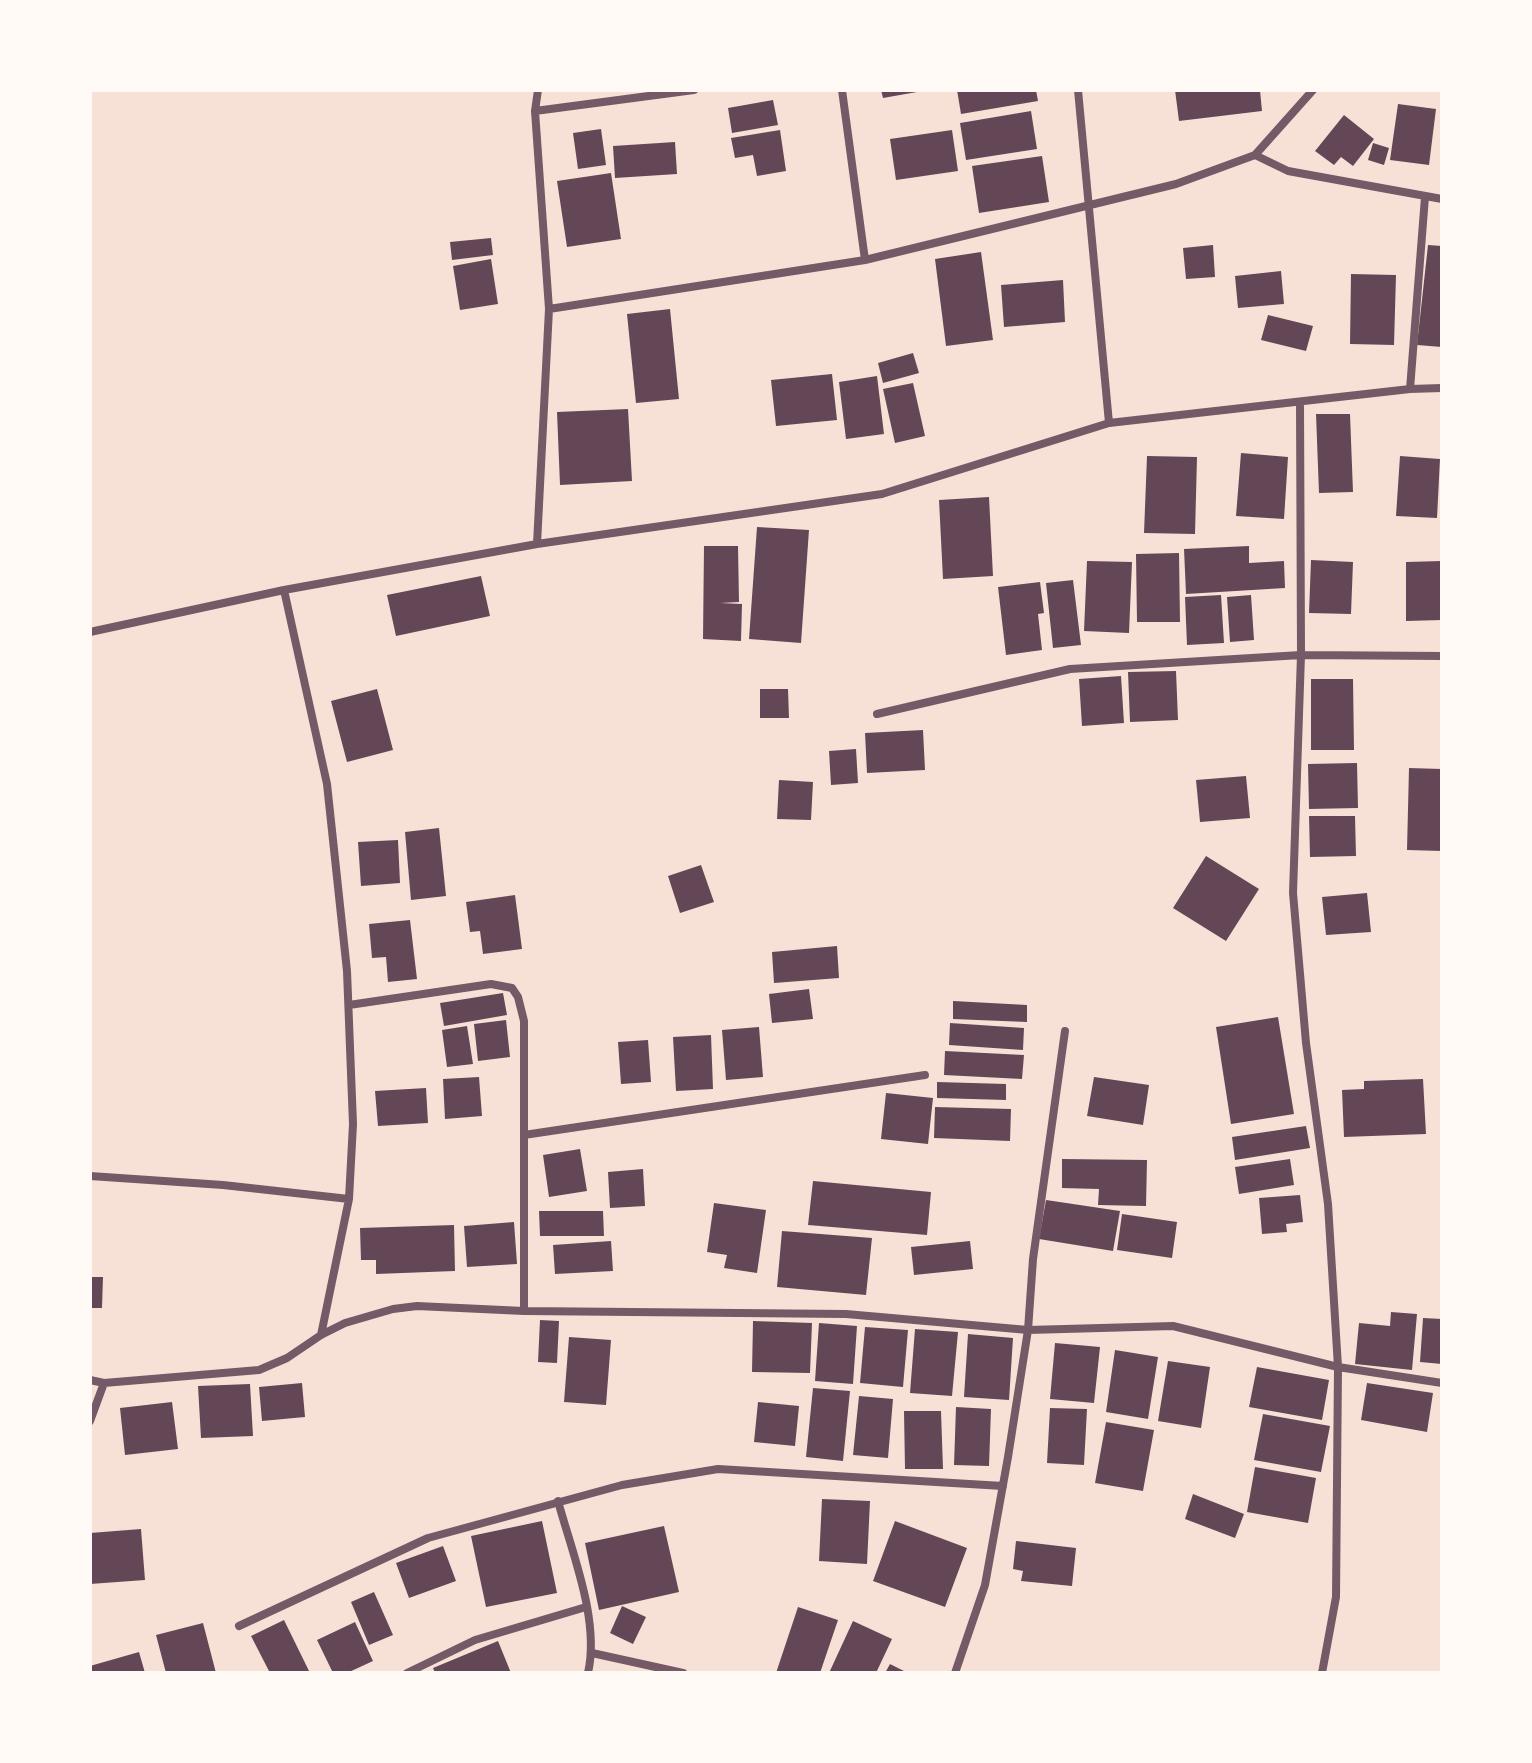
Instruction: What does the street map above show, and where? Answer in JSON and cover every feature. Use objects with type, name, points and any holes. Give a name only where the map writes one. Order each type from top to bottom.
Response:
[{"type":"street","points":[[537,544],[549,309],[535,111],[538,90]]},
{"type":"street","points":[[535,111],[694,90]]},
{"type":"street","points":[[842,90],[865,260]]},
{"type":"street","points":[[1078,90],[1109,423]]},
{"type":"street","points":[[549,309],[865,260],[1176,184],[1255,155],[1313,90]]},
{"type":"street","points":[[1255,155],[1288,171],[1442,199]]},
{"type":"street","points":[[1410,389],[1425,197]]},
{"type":"street","points":[[90,632],[284,590],[537,544],[882,494],[1109,423],[1442,388]]},
{"type":"street","points":[[1300,402],[1301,655],[1293,893],[1306,1043],[1328,1204],[1338,1367],[1336,1597],[1322,1673]]},
{"type":"street","points":[[284,590],[327,784],[349,1005],[353,1124],[349,1199],[321,1335]]},
{"type":"street","points":[[877,714],[1070,669],[1301,655],[1442,656]]},
{"type":"street","points":[[349,1005],[491,984],[512,988],[518,997],[524,1021],[524,1311]]},
{"type":"street","points":[[955,1673],[985,1585],[1003,1486],[1028,1330],[1033,1259],[1065,1031]]},
{"type":"street","points":[[524,1135],[925,1075]]},
{"type":"street","points":[[90,1176],[223,1185],[349,1199]]},
{"type":"street","points":[[90,1380],[104,1383],[259,1370],[287,1358],[345,1323],[393,1309],[417,1306],[524,1311],[846,1314],[1028,1330],[1173,1326],[1338,1367],[1442,1383]]},
{"type":"street","points":[[90,1421],[104,1383]]},
{"type":"street","points":[[239,1626],[428,1538],[622,1485],[718,1469],[1003,1486]]},
{"type":"street","points":[[558,1501],[586,1607],[592,1653],[588,1673]]},
{"type":"street","points":[[407,1673],[475,1640],[586,1607]]},
{"type":"street","points":[[592,1653],[683,1673]]},
{"type":"building","points":[[881,90],[917,90],[917,92],[883,98]]},
{"type":"building","points":[[957,90],[1036,90],[1038,101],[961,114]]},
{"type":"building","points":[[1175,90],[1260,90],[1262,111],[1179,121]]},
{"type":"building","points":[[773,100],[778,125],[732,133],[728,108]]},
{"type":"building","points":[[1398,104],[1436,109],[1429,165],[1390,160]]},
{"type":"building","points":[[1031,111],[1037,149],[966,160],[960,123]]},
{"type":"building","points":[[1344,115],[1374,139],[1353,166],[1341,157],[1334,165],[1315,151]]},
{"type":"building","points":[[601,129],[606,165],[578,169],[573,133]]},
{"type":"building","points":[[780,130],[786,171],[757,176],[753,155],[735,158],[731,138]]},
{"type":"building","points":[[952,130],[958,171],[896,180],[890,139]]},
{"type":"building","points":[[675,142],[677,174],[615,178],[613,146]]},
{"type":"building","points":[[1373,143],[1389,148],[1384,165],[1368,160]]},
{"type":"building","points":[[1042,156],[1049,202],[979,213],[972,166]]},
{"type":"building","points":[[611,173],[621,239],[567,247],[557,181]]},
{"type":"building","points":[[491,238],[493,255],[452,260],[450,242]]},
{"type":"building","points":[[1213,245],[1215,277],[1186,279],[1183,248]]},
{"type":"building","points":[[1428,245],[1442,246],[1442,347],[1417,345]]},
{"type":"building","points":[[981,252],[993,340],[946,346],[935,259]]},
{"type":"building","points":[[491,259],[498,304],[460,310],[453,266]]},
{"type":"building","points":[[1281,271],[1284,304],[1238,308],[1235,276]]},
{"type":"building","points":[[1351,274],[1396,275],[1394,345],[1350,344]]},
{"type":"building","points":[[1063,280],[1065,322],[1004,327],[1001,285]]},
{"type":"building","points":[[670,309],[679,399],[636,403],[627,314]]},
{"type":"building","points":[[1268,315],[1313,326],[1306,351],[1261,340]]},
{"type":"building","points":[[913,353],[919,373],[883,383],[878,363]]},
{"type":"building","points":[[832,374],[837,420],[776,426],[771,380]]},
{"type":"building","points":[[877,376],[884,434],[846,439],[839,382]]},
{"type":"building","points":[[913,383],[925,436],[895,443],[883,389]]},
{"type":"building","points":[[628,409],[632,481],[560,485],[557,412]]},
{"type":"building","points":[[1316,414],[1350,414],[1353,492],[1319,493]]},
{"type":"building","points":[[1241,453],[1288,457],[1284,519],[1236,516]]},
{"type":"building","points":[[1147,456],[1197,457],[1195,534],[1144,533]]},
{"type":"building","points":[[1400,456],[1440,459],[1437,518],[1396,516]]},
{"type":"building","points":[[989,497],[993,576],[943,579],[939,500]]},
{"type":"building","points":[[757,527],[809,530],[801,643],[749,639]]},
{"type":"building","points":[[704,546],[738,546],[739,602],[720,603],[742,604],[741,641],[703,639]]},
{"type":"building","points":[[1249,546],[1249,563],[1284,561],[1285,588],[1186,594],[1184,549]]},
{"type":"building","points":[[1179,553],[1180,622],[1137,622],[1136,554]]},
{"type":"building","points":[[1311,560],[1353,562],[1351,614],[1309,613]]},
{"type":"building","points":[[1087,561],[1132,562],[1129,633],[1084,631]]},
{"type":"building","points":[[1442,561],[1442,620],[1406,621],[1406,562]]},
{"type":"building","points":[[481,576],[490,616],[396,636],[387,595]]},
{"type":"building","points":[[1073,580],[1081,645],[1053,648],[1046,583]]},
{"type":"building","points":[[1040,582],[1044,613],[1038,614],[1042,650],[1006,655],[998,587]]},
{"type":"building","points":[[1221,595],[1224,643],[1187,645],[1185,597]]},
{"type":"building","points":[[1251,595],[1254,640],[1230,642],[1227,597]]},
{"type":"building","points":[[1176,671],[1178,720],[1130,722],[1128,672]]},
{"type":"building","points":[[1121,676],[1124,723],[1082,726],[1079,679]]},
{"type":"building","points":[[1311,679],[1353,679],[1354,750],[1311,750]]},
{"type":"building","points":[[377,689],[393,750],[347,762],[331,701]]},
{"type":"building","points":[[760,689],[788,689],[789,718],[760,718]]},
{"type":"building","points":[[923,730],[925,770],[867,773],[865,733]]},
{"type":"building","points":[[856,749],[858,783],[831,785],[829,751]]},
{"type":"building","points":[[1357,763],[1358,808],[1309,809],[1308,764]]},
{"type":"building","points":[[1409,768],[1442,769],[1442,851],[1407,850]]},
{"type":"building","points":[[1246,776],[1250,818],[1200,822],[1196,780]]},
{"type":"building","points":[[779,780],[813,782],[811,820],[777,819]]},
{"type":"building","points":[[1309,816],[1355,816],[1356,856],[1310,857]]},
{"type":"building","points":[[439,828],[446,896],[411,900],[405,832]]},
{"type":"building","points":[[398,840],[400,883],[361,886],[358,842]]},
{"type":"building","points":[[1206,856],[1259,889],[1226,941],[1173,908]]},
{"type":"building","points":[[701,865],[714,902],[680,913],[668,876]]},
{"type":"building","points":[[1367,893],[1371,932],[1326,935],[1322,897]]},
{"type":"building","points":[[515,895],[522,949],[483,954],[480,931],[470,932],[466,902]]},
{"type":"building","points":[[410,920],[417,979],[388,982],[386,957],[372,958],[369,924]]},
{"type":"building","points":[[837,946],[839,978],[774,983],[772,952]]},
{"type":"building","points":[[809,989],[813,1019],[772,1023],[769,994]]},
{"type":"building","points":[[503,993],[507,1015],[444,1026],[440,1003]]},
{"type":"building","points":[[953,1001],[1027,1005],[1027,1022],[953,1019]]},
{"type":"building","points":[[1278,1017],[1294,1114],[1231,1124],[1216,1027]]},
{"type":"building","points":[[506,1020],[510,1057],[478,1061],[474,1024]]},
{"type":"building","points":[[950,1023],[1024,1028],[1023,1050],[949,1045]]},
{"type":"building","points":[[467,1026],[473,1064],[447,1067],[442,1030]]},
{"type":"building","points":[[759,1027],[763,1077],[726,1080],[722,1030]]},
{"type":"building","points":[[711,1035],[713,1089],[676,1091],[673,1037]]},
{"type":"building","points":[[648,1040],[651,1082],[621,1084],[618,1042]]},
{"type":"building","points":[[945,1051],[1024,1055],[1022,1079],[944,1075]]},
{"type":"building","points":[[479,1077],[482,1116],[445,1119],[443,1079]]},
{"type":"building","points":[[1094,1077],[1149,1085],[1143,1125],[1087,1116]]},
{"type":"building","points":[[1423,1079],[1426,1134],[1344,1137],[1342,1090],[1364,1089],[1364,1081]]},
{"type":"building","points":[[937,1082],[1006,1084],[1006,1100],[937,1098]]},
{"type":"building","points":[[426,1088],[428,1123],[378,1126],[375,1091]]},
{"type":"building","points":[[886,1093],[933,1098],[928,1144],[881,1139]]},
{"type":"building","points":[[935,1107],[1011,1109],[1010,1141],[934,1138]]},
{"type":"building","points":[[1306,1126],[1310,1148],[1235,1160],[1232,1137]]},
{"type":"building","points":[[580,1149],[587,1191],[549,1197],[543,1155]]},
{"type":"building","points":[[1062,1159],[1147,1160],[1146,1206],[1098,1205],[1099,1189],[1062,1188]]},
{"type":"building","points":[[1290,1159],[1294,1185],[1239,1194],[1235,1167]]},
{"type":"building","points":[[643,1169],[645,1206],[610,1208],[608,1172]]},
{"type":"building","points":[[813,1181],[931,1192],[927,1235],[808,1225]]},
{"type":"building","points":[[1300,1195],[1303,1222],[1286,1224],[1287,1232],[1262,1234],[1259,1198]]},
{"type":"building","points":[[1046,1200],[1120,1211],[1113,1251],[1039,1239]]},
{"type":"building","points":[[714,1203],[766,1210],[757,1273],[724,1268],[727,1255],[707,1252]]},
{"type":"building","points":[[539,1211],[603,1211],[604,1236],[540,1236]]},
{"type":"building","points":[[1122,1214],[1177,1222],[1172,1258],[1117,1250]]},
{"type":"building","points":[[514,1222],[517,1264],[467,1267],[464,1226]]},
{"type":"building","points":[[454,1225],[455,1271],[376,1274],[376,1260],[361,1260],[360,1228]]},
{"type":"building","points":[[782,1231],[872,1238],[866,1295],[777,1287]]},
{"type":"building","points":[[611,1241],[613,1271],[555,1274],[553,1245]]},
{"type":"building","points":[[970,1241],[973,1269],[914,1275],[911,1247]]},
{"type":"building","points":[[90,1277],[103,1277],[102,1308],[90,1308]]},
{"type":"building","points":[[1391,1312],[1417,1314],[1412,1370],[1355,1364],[1359,1323],[1390,1326]]},
{"type":"building","points":[[1423,1318],[1442,1319],[1442,1364],[1420,1362]]},
{"type":"building","points":[[540,1320],[559,1321],[557,1363],[538,1362]]},
{"type":"building","points":[[753,1321],[812,1323],[810,1373],[752,1372]]},
{"type":"building","points":[[819,1323],[857,1326],[853,1384],[815,1381]]},
{"type":"building","points":[[865,1327],[908,1330],[903,1387],[860,1383]]},
{"type":"building","points":[[915,1329],[958,1332],[952,1396],[910,1393]]},
{"type":"building","points":[[968,1334],[1013,1338],[1009,1400],[964,1397]]},
{"type":"building","points":[[569,1337],[611,1340],[606,1405],[564,1402]]},
{"type":"building","points":[[1055,1343],[1100,1347],[1094,1403],[1050,1399]]},
{"type":"building","points":[[1115,1350],[1158,1357],[1148,1419],[1106,1412]]},
{"type":"building","points":[[1168,1361],[1210,1367],[1201,1428],[1158,1421]]},
{"type":"building","points":[[1257,1367],[1329,1380],[1322,1420],[1249,1407]]},
{"type":"building","points":[[302,1383],[305,1417],[262,1421],[259,1387]]},
{"type":"building","points":[[1367,1383],[1433,1393],[1427,1432],[1361,1420]]},
{"type":"building","points":[[250,1384],[253,1436],[201,1438],[198,1386]]},
{"type":"building","points":[[813,1388],[850,1391],[843,1461],[806,1457]]},
{"type":"building","points":[[859,1396],[893,1399],[888,1458],[853,1455]]},
{"type":"building","points":[[172,1402],[178,1449],[125,1455],[120,1408]]},
{"type":"building","points":[[758,1402],[799,1406],[795,1446],[754,1442]]},
{"type":"building","points":[[956,1407],[991,1409],[989,1466],[954,1465]]},
{"type":"building","points":[[1050,1408],[1087,1409],[1084,1465],[1047,1463]]},
{"type":"building","points":[[904,1411],[941,1411],[943,1469],[905,1469]]},
{"type":"building","points":[[1263,1414],[1330,1426],[1321,1472],[1254,1460]]},
{"type":"building","points":[[1106,1422],[1154,1430],[1143,1491],[1095,1483]]},
{"type":"building","points":[[1255,1467],[1316,1478],[1308,1523],[1247,1512]]},
{"type":"building","points":[[1193,1494],[1244,1514],[1235,1538],[1185,1519]]},
{"type":"building","points":[[822,1499],[870,1501],[867,1564],[819,1561]]},
{"type":"building","points":[[542,1521],[557,1593],[486,1607],[471,1536]]},
{"type":"building","points":[[895,1521],[967,1548],[945,1607],[873,1581]]},
{"type":"building","points":[[664,1526],[679,1592],[599,1610],[585,1543]]},
{"type":"building","points":[[141,1529],[145,1580],[90,1584],[90,1533]]},
{"type":"building","points":[[1016,1541],[1076,1548],[1072,1586],[1021,1581],[1023,1571],[1013,1569]]},
{"type":"building","points":[[443,1546],[456,1581],[409,1598],[396,1563]]},
{"type":"building","points":[[374,1592],[393,1635],[369,1645],[351,1602]]},
{"type":"building","points":[[622,1606],[646,1617],[633,1644],[610,1633]]},
{"type":"building","points":[[798,1607],[838,1620],[820,1673],[776,1673]]},
{"type":"building","points":[[284,1620],[310,1673],[270,1673],[251,1636]]},
{"type":"building","points":[[853,1621],[892,1639],[876,1673],[829,1673]]},
{"type":"building","points":[[355,1622],[373,1661],[347,1673],[333,1673],[317,1640]]},
{"type":"building","points":[[203,1623],[216,1673],[166,1673],[156,1635]]},
{"type":"building","points":[[498,1641],[511,1673],[435,1673],[433,1668]]},
{"type":"building","points":[[139,1652],[145,1673],[90,1673],[90,1666]]},
{"type":"building","points":[[890,1664],[908,1673],[885,1673]]}]
